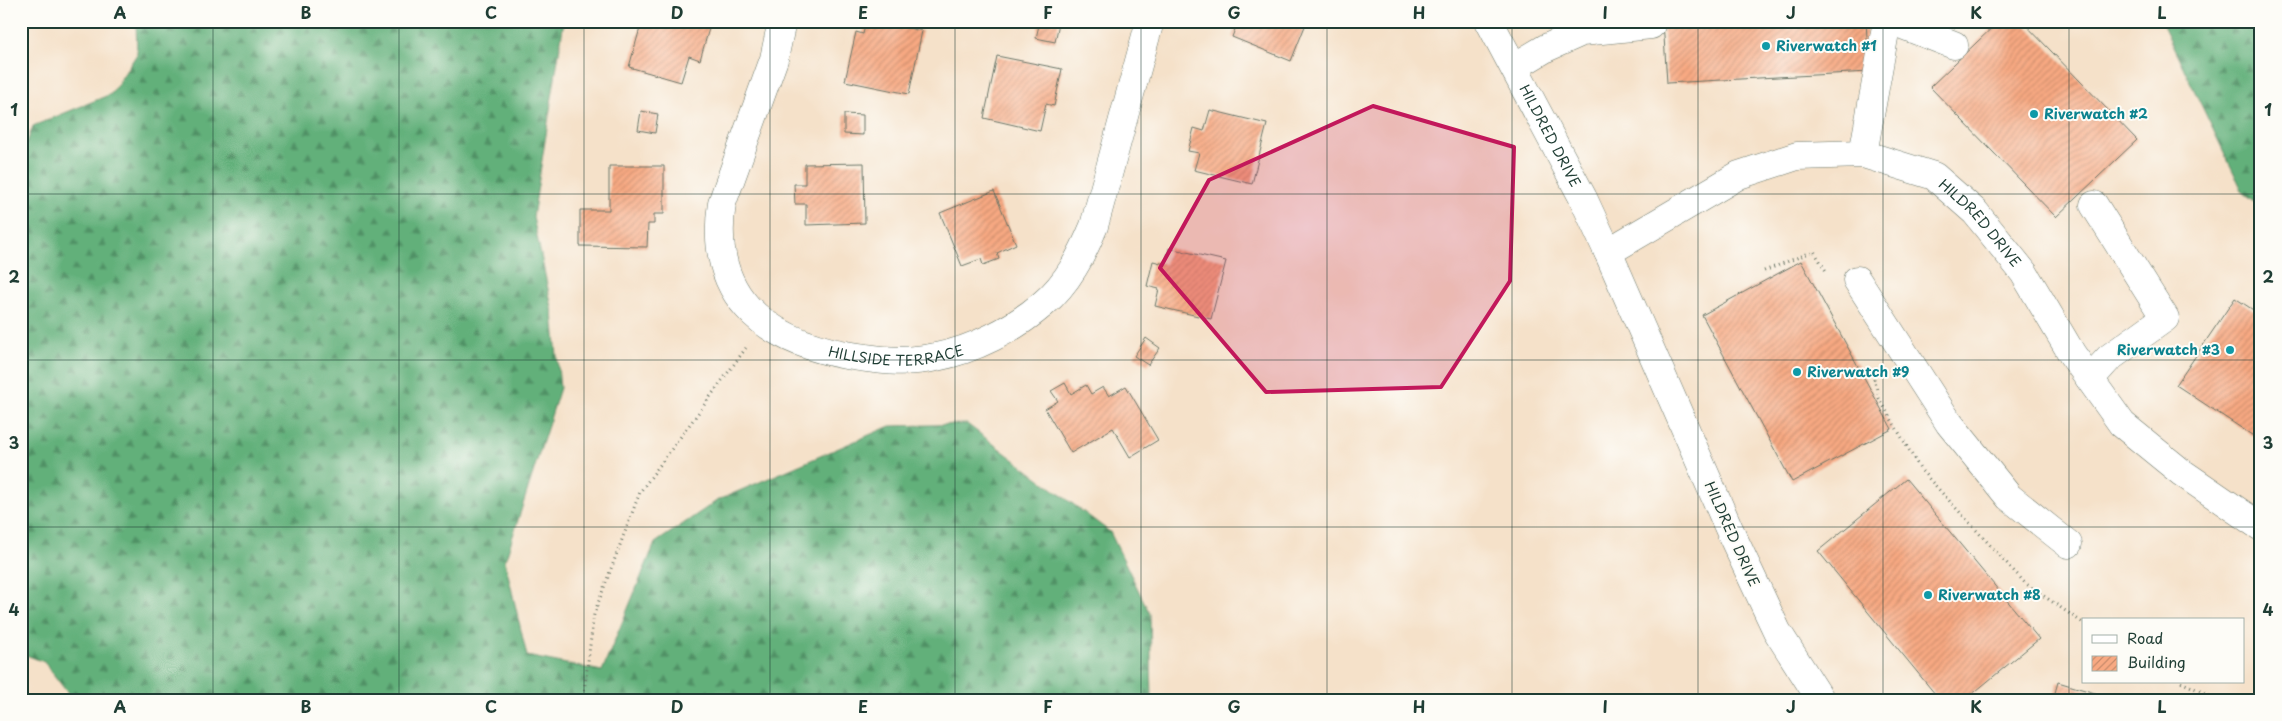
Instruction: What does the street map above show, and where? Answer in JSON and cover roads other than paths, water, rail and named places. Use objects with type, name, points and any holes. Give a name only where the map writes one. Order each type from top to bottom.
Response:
[{"type":"street","name":"HILLSIDE TERRACE","points":[[782,21],[774,58],[722,203],[718,228],[722,255],[729,279],[742,302],[764,323],[790,340],[821,350],[872,360],[904,362],[937,357],[975,345],[1019,322],[1044,304],[1065,282],[1082,254],[1094,226],[1150,21]]},
{"type":"street","name":"HILDRED DRIVE","points":[[1489,21],[1584,198],[1753,581],[1777,631],[1821,700]]},
{"type":"street","points":[[1863,154],[1887,21]]},
{"type":"street","points":[[1892,21],[1954,45]]},
{"type":"street","points":[[1514,68],[1546,48],[1582,32],[1651,25]]},
{"type":"street","name":"HILDRED DRIVE","points":[[1608,252],[1740,175],[1797,156],[1863,154],[1934,176],[1975,212],[2024,273],[2072,354],[2122,424],[2181,472],[2261,528]]},
{"type":"street","points":[[2090,379],[2109,358],[2165,318],[2094,205]]},
{"type":"street","points":[[1857,280],[1949,423],[2009,497],[2068,544]]},
{"type":"place","name":"Riverwatch #1","points":[[1766,46]]},
{"type":"place","name":"Riverwatch #2","points":[[2034,114]]},
{"type":"place","name":"Riverwatch #3","points":[[2230,350]]},
{"type":"place","name":"Riverwatch #9","points":[[1797,372]]},
{"type":"place","name":"Riverwatch #8","points":[[1928,595]]}]
